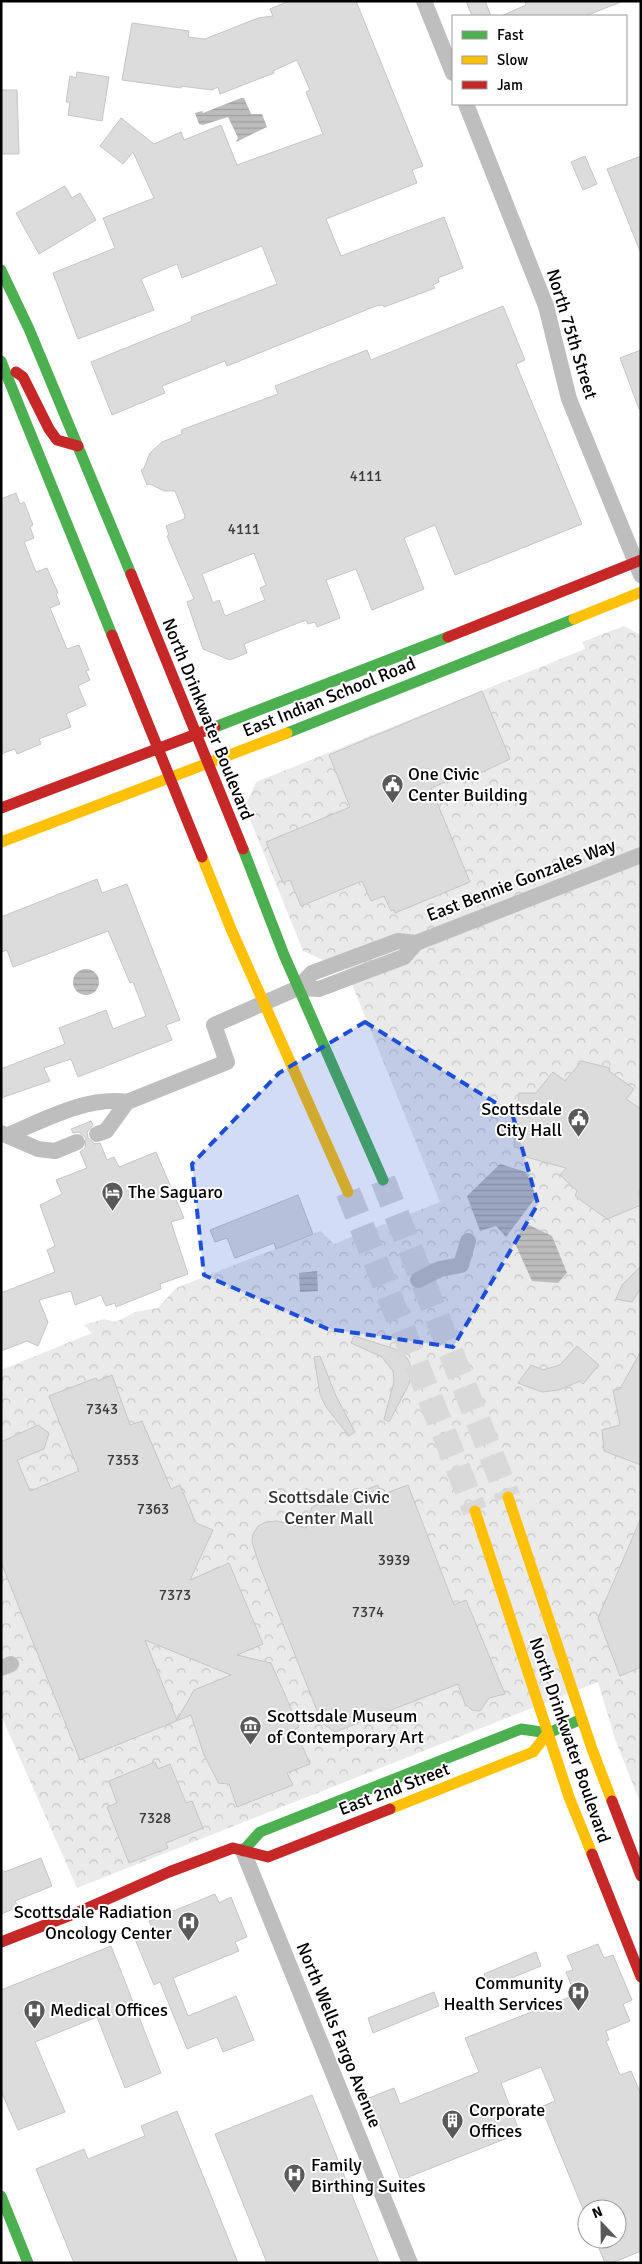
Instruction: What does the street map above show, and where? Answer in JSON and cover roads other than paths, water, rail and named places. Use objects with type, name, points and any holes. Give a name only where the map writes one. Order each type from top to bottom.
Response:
[{"type":"main road","name":"North Drinkwater Boulevard","points":[[1,270],[29,329],[78,446],[209,763],[298,988],[383,1180]]},
{"type":"main road","points":[[2,362],[23,377],[49,429],[57,440],[78,446]]},
{"type":"main road","points":[[2,362],[157,748],[263,1005],[348,1192]]},
{"type":"main road","name":"East Indian School Road","points":[[1,808],[639,566]]},
{"type":"main road","name":"East Indian School Road","points":[[1,842],[209,763],[641,592]]},
{"type":"main road","name":"North Drinkwater Boulevard","points":[[508,1497],[582,1719],[641,1876]]},
{"type":"main road","name":"North Drinkwater Boulevard","points":[[475,1511],[582,1832],[641,1977]]},
{"type":"main road","name":"East 2nd Street","points":[[1,1942],[233,1848],[268,1857],[533,1752],[548,1733],[582,1719]]},
{"type":"main road","name":"East 2nd Street","points":[[243,1851],[260,1832],[475,1746],[521,1729],[548,1733]]},
{"type":"main road","points":[[1,2196],[28,2263]]},
{"type":"street","points":[[424,1],[452,71]]},
{"type":"street","name":"North 75th Street","points":[[466,105],[546,306],[569,399],[639,566]]},
{"type":"street","name":"East Bennie Gonzales Way","points":[[298,988],[319,989],[404,957],[416,943],[641,855]]},
{"type":"street","points":[[5,1134],[89,1104],[114,1100],[127,1102],[227,1062],[214,1025],[298,988]]},
{"type":"street","points":[[97,1134],[106,1131],[127,1102]]},
{"type":"street","points":[[5,1134],[38,1149],[55,1151],[76,1142]]},
{"type":"street","points":[[418,1280],[440,1269],[461,1265],[468,1241]]},
{"type":"street","name":"North Wells Fargo Avenue","points":[[243,1851],[410,2263]]},
{"type":"tunnel","points":[[383,1180],[508,1497]]},
{"type":"tunnel","points":[[348,1192],[475,1511]]},
{"type":"place","name":"One Civic Center Building","points":[[392,803]]},
{"type":"place","name":"Scottsdale City Hall","points":[[578,1138]]},
{"type":"place","name":"The Saguaro","points":[[112,1211]]},
{"type":"place","name":"Scottsdale Museum of Contemporary Art","points":[[251,1745]]},
{"type":"place","name":"Scottsdale Radiation Oncology Center","points":[[188,1941]]},
{"type":"place","name":"Community Health Services","points":[[579,2012]]},
{"type":"place","name":"Medical Offices","points":[[34,2029]]},
{"type":"place","name":"Corporate Offices","points":[[453,2139]]},
{"type":"place","name":"Family Birthing Suites","points":[[295,2194]]},
{"type":"park label","name":"Scottsdale Civic Center Mall","points":[[329,1507]]}]
